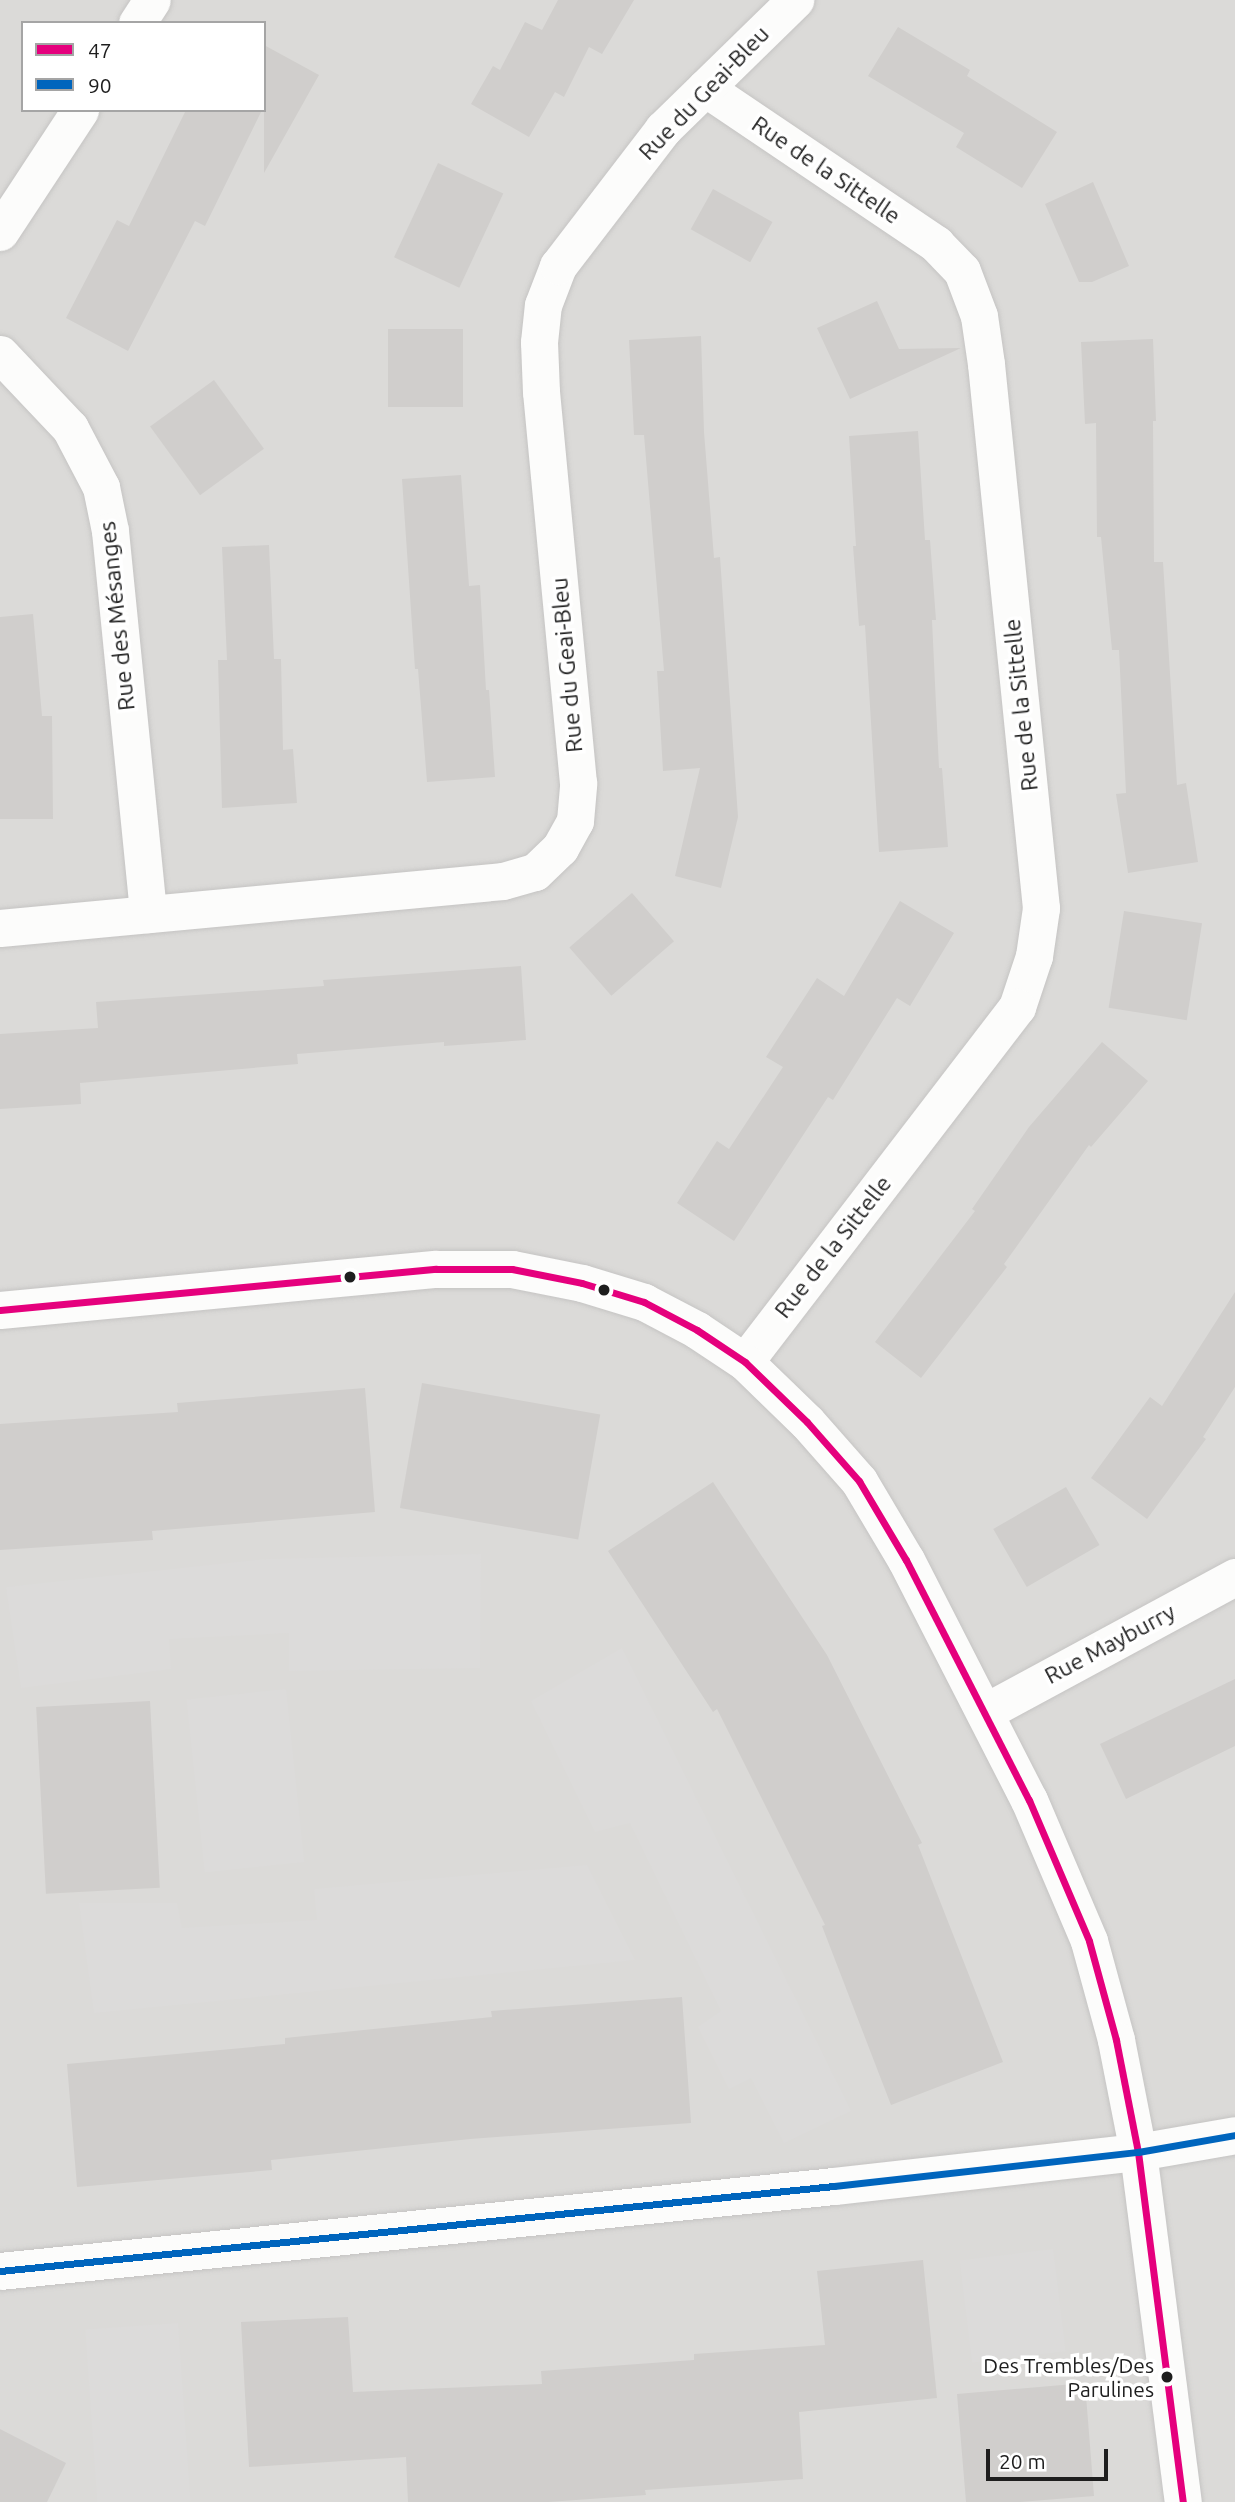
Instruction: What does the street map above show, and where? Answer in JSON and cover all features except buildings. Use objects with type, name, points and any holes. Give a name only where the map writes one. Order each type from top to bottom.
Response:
[{"type":"street","points":[[139,21],[152,0]]},
{"type":"street","name":"Rue du Geai-Bleu","points":[[0,928],[503,881],[535,872],[560,848],[575,821],[578,783],[541,392],[539,342],[543,306],[558,266],[663,129],[795,0]]},
{"type":"street","name":"Rue de la Sittelle","points":[[705,89],[936,244],[962,271],[979,316],[986,364],[1041,908],[1034,956],[1017,1007],[745,1362]]},
{"type":"street","points":[[0,232],[79,112]]},
{"type":"street","name":"Rue des Mésanges","points":[[0,354],[70,428],[101,487],[110,531],[148,914]]},
{"type":"street","points":[[0,1310],[436,1269],[512,1269],[582,1283],[644,1302],[697,1330],[745,1362],[807,1422],[859,1481],[906,1560],[985,1712],[1060,1868],[1089,1941],[1116,2040],[1138,2152],[1183,2502]]},
{"type":"street","name":"Rue Mayburry","points":[[985,1712],[1235,1577]]},
{"type":"street","points":[[0,2271],[143,2259],[1138,2152],[1235,2135]]},
{"type":"shaded area","points":[[0,0],[1235,0],[1235,2502],[0,2502]]},
{"type":"shaded area","points":[[481,1554],[480,1668],[289,1671],[289,1633],[169,1639],[171,1669],[21,1688],[6,1587],[266,1559]]},
{"type":"shaded area","points":[[622,1648],[851,2111],[784,2143],[751,2078],[729,2089],[698,2027],[721,2011],[630,1823],[595,1832],[531,1701]]},
{"type":"shaded area","points":[[286,1689],[304,1862],[205,1872],[187,1699]]},
{"type":"shaded area","points":[[587,1865],[635,1960],[94,2013],[79,1903],[177,1903],[182,1928],[317,1920],[314,1889]]},
{"type":"shaded area","points":[[1053,2249],[1066,2351],[972,2363],[960,2260]]},
{"type":"shaded area","points":[[178,2323],[190,2502],[97,2502],[85,2329]]},
{"type":"transit line","name":"47","points":[[0,1310],[436,1269],[512,1269],[582,1283],[644,1302],[697,1330],[745,1362],[807,1422],[859,1481],[906,1560],[1029,1800],[1089,1941],[1116,2040],[1138,2152],[1183,2502]]},
{"type":"transit line","name":"90","points":[[0,2271],[834,2186],[1138,2152],[1235,2135]]},
{"type":"place","name":"Des Trembles/Des Parulines","points":[[1167,2377]]}]
